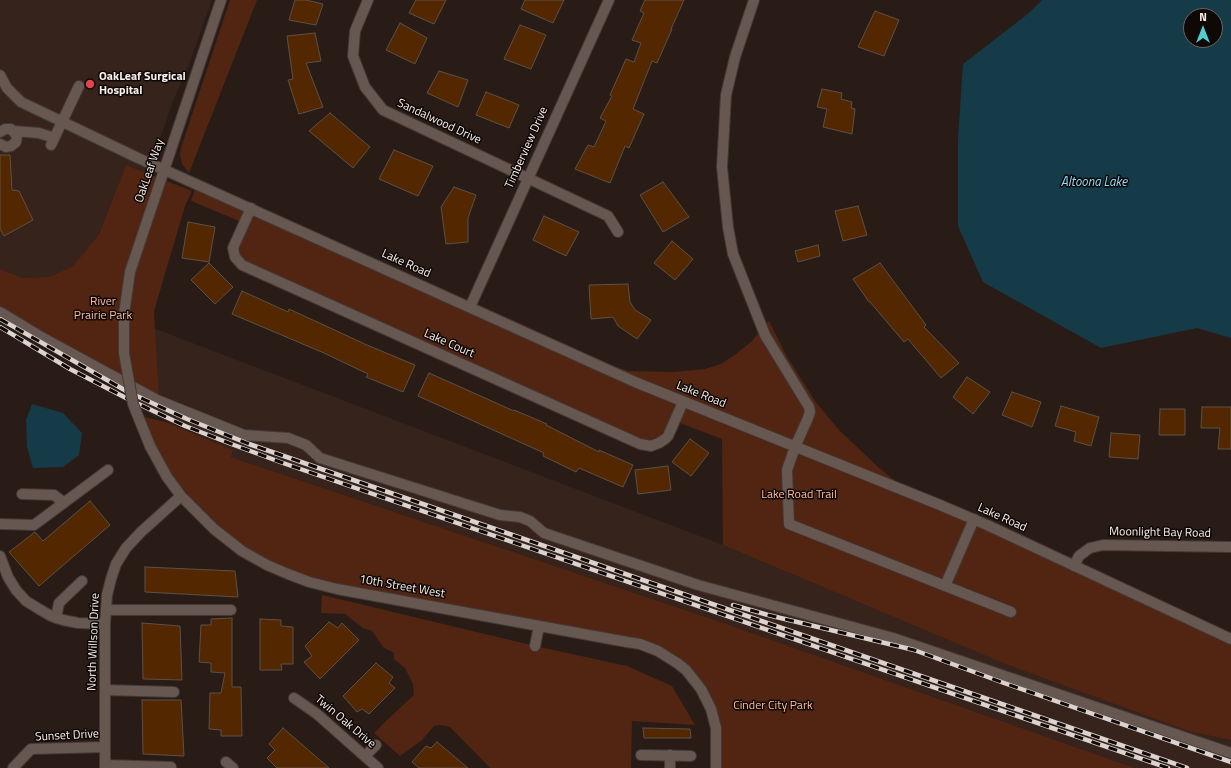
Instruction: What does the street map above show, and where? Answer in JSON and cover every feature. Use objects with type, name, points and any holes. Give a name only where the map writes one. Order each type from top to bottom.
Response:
[{"type":"street","name":"OakLeaf Way","points":[[124,353],[124,314],[130,272],[221,0]]},
{"type":"street","name":"Sandalwood Drive","points":[[368,0],[354,31],[353,56],[365,87],[384,110],[608,216],[618,232]]},
{"type":"street","name":"Timberview Drive","points":[[470,307],[609,0]]},
{"type":"street","points":[[754,0],[735,58],[726,96],[722,167],[724,201],[733,254],[765,336],[809,407],[810,412],[808,418],[787,470],[790,524],[1011,612]]},
{"type":"street","name":"Lake Road","points":[[0,75],[7,88],[21,102],[164,170],[470,307],[595,365],[974,519],[1231,639]]},
{"type":"street","points":[[0,132],[8,128],[14,131],[39,134],[53,142],[79,86]]},
{"type":"street","points":[[0,144],[4,147],[9,147],[14,144],[17,136],[14,131]]},
{"type":"street","name":"Lake Court","points":[[251,208],[233,248],[235,257],[242,265],[633,441],[646,446],[651,446],[665,440],[683,402]]},
{"type":"street","points":[[0,312],[43,338],[157,400],[244,435],[288,438],[306,445],[320,458],[500,515],[520,517],[530,521],[544,533],[698,584],[893,638],[1231,753]]},
{"type":"street","name":"10th Street West","points":[[124,353],[133,404],[150,446],[167,477],[181,496],[214,529],[238,548],[267,565],[296,578],[337,588],[640,644],[658,651],[677,663],[690,674],[702,688],[711,709],[716,728],[716,768]]},
{"type":"street","points":[[0,524],[34,526],[108,470]]},
{"type":"street","points":[[22,494],[54,495],[64,503]]},
{"type":"street","name":"North Willson Drive","points":[[105,766],[105,624],[107,595],[110,579],[116,564],[126,548],[141,532],[181,496]]},
{"type":"street","points":[[945,586],[974,519]]},
{"type":"street","name":"Moonlight Bay Road","points":[[1074,566],[1079,556],[1090,548],[1103,545],[1231,547]]},
{"type":"street","points":[[0,556],[8,578],[26,601],[56,618],[78,623],[105,624]]},
{"type":"street","points":[[56,618],[59,602],[82,581]]},
{"type":"street","points":[[106,610],[231,610]]},
{"type":"street","points":[[535,646],[539,626]]},
{"type":"street","points":[[105,690],[174,692]]},
{"type":"street","name":"Twin Oak Drive","points":[[294,698],[317,714],[378,768]]},
{"type":"street","points":[[365,756],[376,745]]},
{"type":"street","name":"Sunset Drive","points":[[12,768],[31,749],[105,747]]},
{"type":"street","points":[[641,754],[691,756]]},
{"type":"street","points":[[670,755],[670,768]]},
{"type":"street","points":[[105,766],[171,766]]},
{"type":"shaded area","name":"OakLeaf Surgical Hospital","points":[[0,0],[212,0],[188,67],[173,101],[148,174],[126,165],[99,234],[73,266],[49,277],[23,278],[0,269]]},
{"type":"shaded area","points":[[132,320],[723,545],[1009,665],[1191,732],[1231,740],[1231,768],[1135,768],[715,620],[231,457],[233,450],[142,410],[136,392]]},
{"type":"green space","points":[[230,0],[257,0],[189,173],[182,164],[180,154],[181,148]]},
{"type":"green space","name":"River Prairie Park","points":[[126,165],[192,191],[185,206],[154,311],[159,399],[64,347],[0,307],[0,269],[23,278],[49,277],[73,266],[99,234]]},
{"type":"green space","name":"Lake Road Trail","points":[[197,184],[486,308],[611,365],[628,371],[674,372],[705,369],[721,364],[751,342],[769,321],[786,355],[815,401],[838,429],[894,480],[890,489],[985,530],[1231,644],[1231,740],[1191,732],[1008,665],[723,545],[722,439],[680,423],[669,421],[659,437],[644,440],[244,261],[240,257],[239,247],[249,225],[191,201]]},
{"type":"green space","name":"Cinder City Park","points":[[137,415],[169,423],[233,450],[231,457],[715,620],[1135,768],[716,768],[717,737],[707,699],[686,670],[658,651],[329,587],[238,548],[181,497]]},
{"type":"green space","points":[[322,595],[535,646],[627,666],[672,686],[695,725],[632,721],[631,768],[490,768],[450,727],[440,725],[434,726],[422,740],[400,756],[374,733],[414,695],[413,684],[405,668],[394,659],[394,653],[383,647],[372,631],[363,628],[345,614],[321,613]]},
{"type":"water","name":"Altoona Lake","points":[[1042,0],[1231,0],[1231,338],[1197,328],[1101,348],[983,282],[958,226],[958,140],[963,64],[1029,13]]},
{"type":"water","points":[[32,404],[63,413],[82,433],[79,455],[63,467],[33,468],[27,447],[26,420]]},
{"type":"building","points":[[295,0],[306,0],[323,4],[316,25],[289,20]]},
{"type":"building","points":[[416,0],[446,0],[434,24],[409,13]]},
{"type":"building","points":[[525,0],[564,0],[553,23],[521,9]]},
{"type":"building","points":[[645,0],[684,0],[657,63],[652,61],[633,109],[644,114],[629,148],[625,146],[610,183],[575,169],[588,145],[594,147],[606,121],[600,118],[612,96],[610,95],[626,59],[634,62],[641,43],[632,40],[644,13],[640,11]]},
{"type":"building","points":[[875,11],[899,20],[884,56],[858,47]]},
{"type":"building","points":[[400,23],[427,38],[415,64],[386,50]]},
{"type":"building","points":[[520,25],[546,35],[531,69],[504,59]]},
{"type":"building","points":[[315,33],[321,61],[306,63],[323,107],[299,114],[288,80],[293,79],[287,36]]},
{"type":"building","points":[[439,71],[468,80],[458,107],[427,93]]},
{"type":"building","points":[[822,89],[842,93],[841,99],[852,102],[851,108],[855,109],[852,134],[823,127],[827,109],[817,107]]},
{"type":"building","points":[[486,92],[519,105],[509,128],[476,115]]},
{"type":"building","points":[[330,113],[370,147],[353,168],[309,131]]},
{"type":"building","points":[[394,150],[433,166],[418,196],[379,179]]},
{"type":"building","points":[[0,155],[10,155],[12,190],[19,191],[33,220],[4,236],[0,229]]},
{"type":"building","points":[[663,182],[689,217],[663,232],[640,195]]},
{"type":"building","points":[[454,187],[476,195],[468,218],[468,242],[446,244],[441,207]]},
{"type":"building","points":[[858,206],[867,235],[843,241],[835,211]]},
{"type":"building","points":[[544,216],[579,232],[566,256],[533,240]]},
{"type":"building","points":[[188,222],[215,227],[209,262],[182,258]]},
{"type":"building","points":[[672,241],[693,259],[675,280],[654,263]]},
{"type":"building","points":[[818,245],[820,256],[798,262],[795,251]]},
{"type":"building","points":[[209,263],[233,287],[215,304],[191,280]]},
{"type":"building","points":[[880,263],[926,325],[924,327],[959,363],[941,378],[908,339],[904,342],[869,302],[853,279]]},
{"type":"building","points":[[628,284],[630,302],[635,310],[651,320],[637,339],[618,326],[613,317],[591,319],[589,285]]},
{"type":"building","points":[[242,291],[288,312],[289,309],[367,345],[415,365],[403,392],[366,377],[368,374],[324,353],[232,314]]},
{"type":"building","points":[[429,373],[547,424],[546,425],[599,452],[599,450],[633,465],[623,487],[579,468],[576,472],[543,456],[544,453],[418,396]]},
{"type":"building","points":[[967,377],[990,392],[973,414],[953,397]]},
{"type":"building","points":[[1012,392],[1041,402],[1032,427],[1002,415]]},
{"type":"building","points":[[1061,406],[1099,417],[1091,446],[1074,441],[1076,432],[1055,426]]},
{"type":"building","points":[[1202,407],[1231,407],[1231,449],[1218,449],[1220,428],[1201,428]]},
{"type":"building","points":[[1160,409],[1185,409],[1185,435],[1159,435]]},
{"type":"building","points":[[1111,433],[1140,435],[1138,459],[1109,457]]},
{"type":"building","points":[[690,439],[709,453],[691,476],[672,462]]},
{"type":"building","points":[[668,466],[671,490],[638,494],[635,470]]},
{"type":"building","points":[[90,501],[110,525],[39,586],[9,552],[35,532],[43,541]]},
{"type":"building","points":[[145,567],[235,571],[238,597],[145,592]]},
{"type":"building","points":[[232,618],[232,687],[241,687],[242,736],[221,736],[221,730],[209,729],[210,693],[221,693],[225,673],[211,672],[211,663],[199,662],[201,625],[211,625],[211,619]]},
{"type":"building","points":[[260,619],[281,620],[281,626],[293,627],[293,664],[281,664],[282,670],[260,670]]},
{"type":"building","points":[[329,622],[338,628],[342,623],[359,640],[320,679],[304,662],[312,656],[305,646]]},
{"type":"building","points":[[142,623],[180,626],[182,680],[143,679]]},
{"type":"building","points":[[376,663],[393,677],[389,683],[395,688],[369,714],[362,709],[357,712],[343,696]]},
{"type":"building","points":[[142,700],[181,700],[184,756],[143,754]]},
{"type":"building","points":[[283,728],[329,768],[277,768],[267,758],[275,750],[269,744]]},
{"type":"building","points":[[643,728],[690,729],[691,738],[644,738]]},
{"type":"building","points":[[437,742],[468,768],[419,768],[412,762],[426,746],[431,748]]},
{"type":"railway","points":[[0,319],[128,392],[187,419],[249,444],[1187,768]]},
{"type":"railway","points":[[0,327],[70,369],[126,398],[185,426],[234,445],[1168,768]]},
{"type":"railway","points":[[733,605],[768,615],[914,650],[1231,762]]},
{"type":"place","name":"OakLeaf Surgical Hospital","points":[[90,84]]}]
